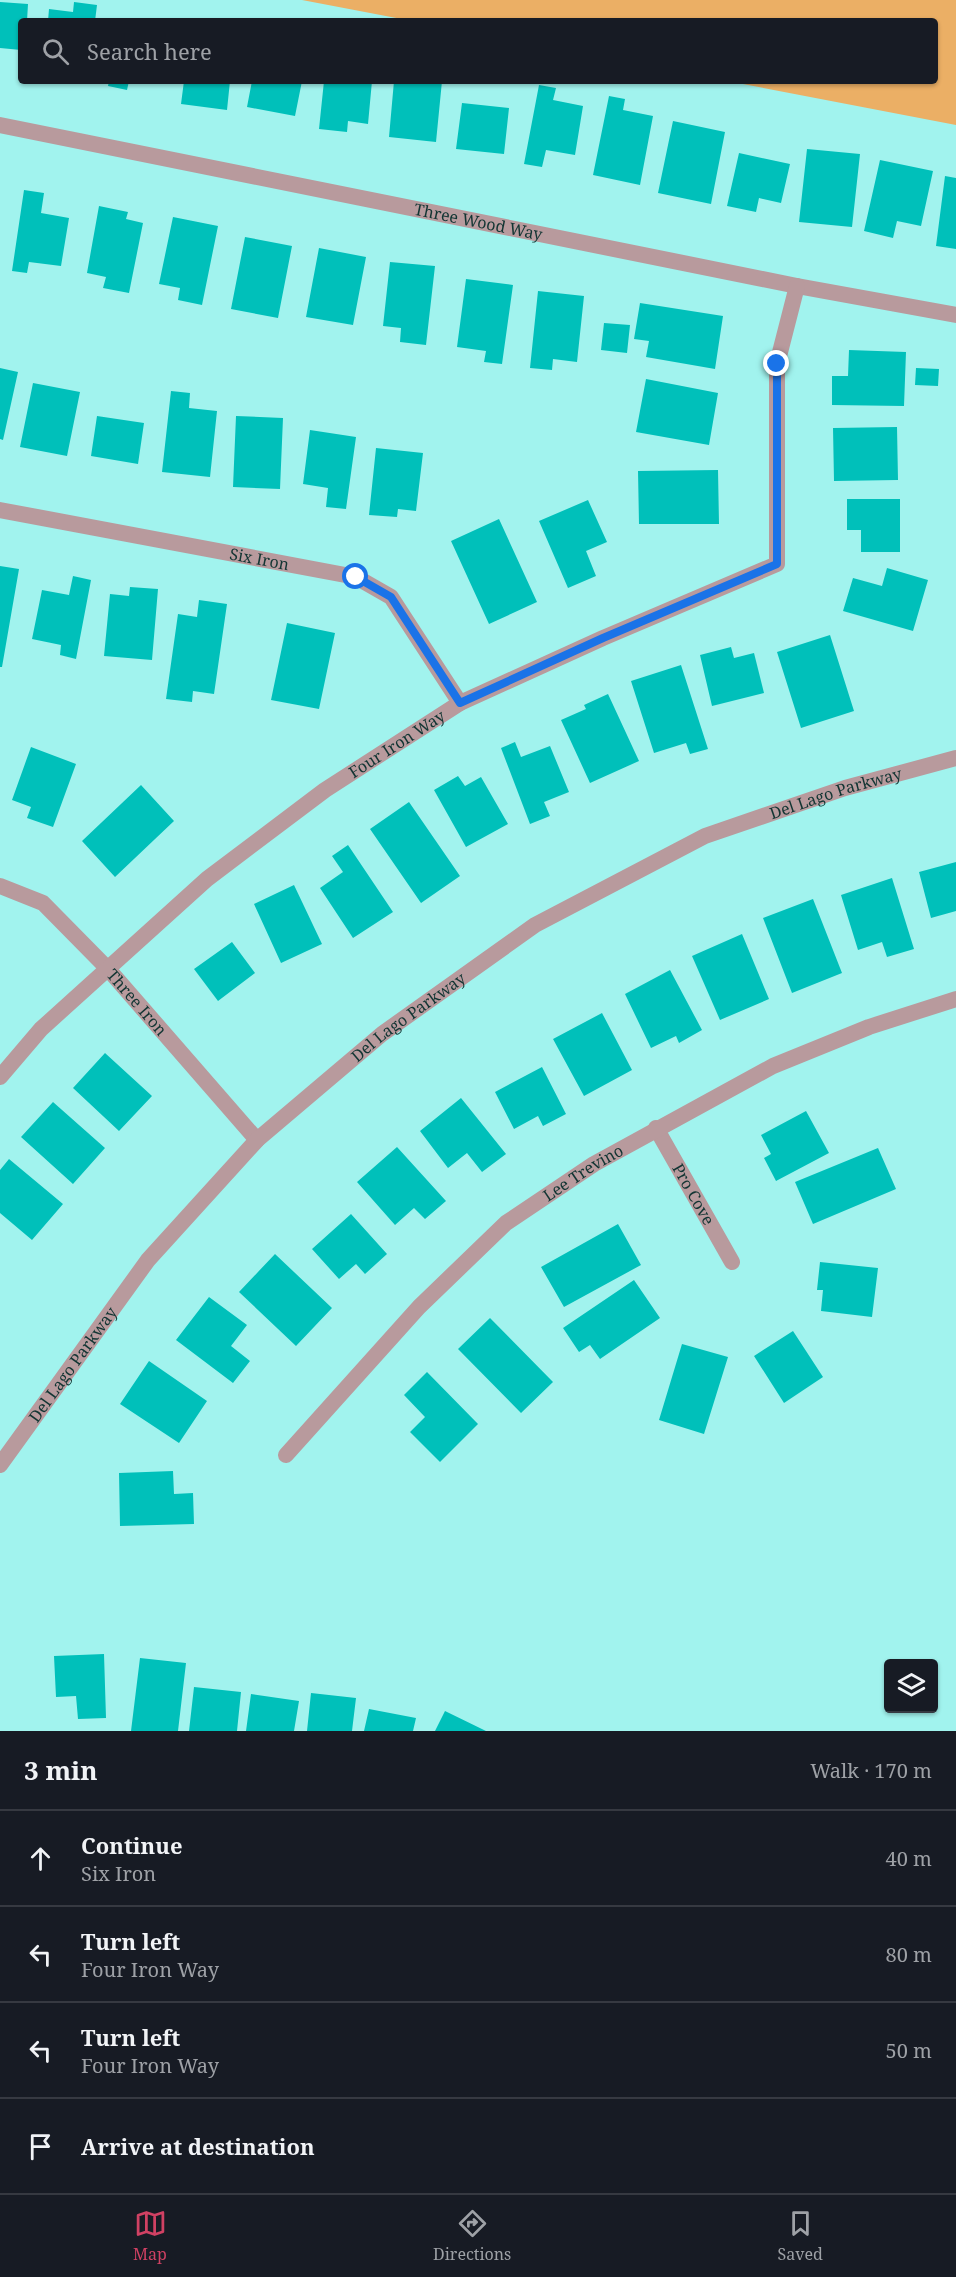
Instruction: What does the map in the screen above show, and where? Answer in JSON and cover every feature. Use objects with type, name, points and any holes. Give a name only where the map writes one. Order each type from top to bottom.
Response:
[{"type":"street","name":"Three Wood Way","points":[[0,125],[797,286],[956,315]]},
{"type":"street","name":"Four Iron Way","points":[[0,1077],[41,1029],[109,970],[207,879],[325,790],[460,703],[603,638],[777,564],[777,364],[797,286]]},
{"type":"street","name":"Six Iron","points":[[0,510],[356,577],[391,597],[460,703]]},
{"type":"street","name":"Del Lago Parkway","points":[[0,1465],[148,1260],[257,1140],[382,1034],[535,925],[705,836],[845,788],[956,758]]},
{"type":"street","name":"Three Iron","points":[[0,886],[43,903],[109,970],[257,1140]]},
{"type":"street","name":"Lee Trevino","points":[[286,1455],[419,1307],[507,1223],[594,1164],[656,1128],[773,1066],[869,1027],[956,999]]},
{"type":"street","name":"Pro Cove","points":[[656,1128],[732,1262]]},
{"type":"shaded area","points":[[302,0],[956,0],[956,125],[743,84],[938,84],[938,18],[396,18]]},
{"type":"building","points":[[0,2],[28,4],[27,18],[18,18],[18,50],[0,48]]},
{"type":"building","points":[[74,2],[97,5],[95,18],[48,18],[49,9],[73,12]]},
{"type":"building","points":[[108,84],[128,84],[127,90],[108,86]]},
{"type":"building","points":[[184,84],[230,84],[227,110],[181,104]]},
{"type":"building","points":[[251,84],[301,84],[295,116],[247,107]]},
{"type":"building","points":[[324,84],[372,84],[368,124],[348,121],[347,132],[319,129]]},
{"type":"building","points":[[394,84],[442,84],[436,142],[389,137]]},
{"type":"building","points":[[539,85],[556,88],[553,100],[583,106],[575,155],[546,150],[542,167],[524,164]]},
{"type":"building","points":[[609,96],[625,99],[623,110],[653,116],[640,185],[593,175]]},
{"type":"building","points":[[462,103],[509,108],[504,154],[456,149]]},
{"type":"building","points":[[673,121],[725,132],[711,204],[658,193]]},
{"type":"building","points":[[807,149],[860,154],[852,227],[799,222]]},
{"type":"building","points":[[739,153],[790,164],[781,203],[759,198],[756,212],[727,206]]},
{"type":"building","points":[[880,160],[933,171],[921,226],[897,221],[893,238],[864,231]]},
{"type":"building","points":[[945,176],[956,178],[956,249],[936,246]]},
{"type":"building","points":[[24,190],[44,193],[41,213],[69,218],[61,266],[29,262],[27,273],[12,271]]},
{"type":"building","points":[[99,206],[128,212],[126,219],[143,223],[129,293],[103,288],[106,277],[87,273]]},
{"type":"building","points":[[173,217],[218,226],[202,305],[178,300],[180,288],[159,284]]},
{"type":"building","points":[[245,237],[292,246],[278,318],[231,309]]},
{"type":"building","points":[[319,248],[366,257],[353,325],[306,317]]},
{"type":"building","points":[[390,262],[435,266],[426,345],[400,342],[401,328],[383,326]]},
{"type":"building","points":[[466,279],[513,285],[502,364],[484,362],[486,351],[457,347]]},
{"type":"building","points":[[538,291],[584,296],[577,362],[553,359],[552,370],[530,368]]},
{"type":"building","points":[[640,303],[723,316],[715,369],[646,357],[649,341],[634,339]]},
{"type":"building","points":[[604,323],[630,325],[627,353],[601,350]]},
{"type":"building","points":[[849,350],[906,352],[904,406],[832,405],[832,376],[848,376]]},
{"type":"building","points":[[0,368],[18,372],[3,440],[0,439]]},
{"type":"building","points":[[916,368],[939,369],[938,386],[915,385]]},
{"type":"building","points":[[646,379],[718,393],[709,445],[636,432]]},
{"type":"building","points":[[33,383],[80,392],[67,456],[20,447]]},
{"type":"building","points":[[171,391],[190,393],[189,408],[217,411],[210,477],[162,472]]},
{"type":"building","points":[[97,416],[144,423],[138,464],[91,456]]},
{"type":"building","points":[[236,416],[283,418],[280,489],[233,487]]},
{"type":"building","points":[[897,427],[898,480],[834,481],[833,428]]},
{"type":"building","points":[[310,430],[356,437],[346,509],[326,507],[328,488],[303,484]]},
{"type":"building","points":[[376,448],[423,453],[416,511],[398,509],[397,517],[369,515]]},
{"type":"building","points":[[718,470],[719,524],[639,524],[638,471]]},
{"type":"building","points":[[847,499],[900,499],[900,552],[861,552],[861,530],[847,530]]},
{"type":"building","points":[[588,500],[607,542],[586,551],[596,576],[568,588],[539,521]]},
{"type":"building","points":[[499,519],[537,602],[489,624],[451,541]]},
{"type":"building","points":[[0,566],[19,569],[2,667],[0,667]]},
{"type":"building","points":[[887,568],[928,580],[913,631],[843,611],[853,578],[882,586]]},
{"type":"building","points":[[73,576],[91,580],[76,659],[60,655],[61,645],[32,639],[42,590],[69,595]]},
{"type":"building","points":[[130,587],[158,589],[152,660],[104,656],[110,594],[129,596]]},
{"type":"building","points":[[199,600],[227,604],[214,694],[193,691],[192,702],[166,699],[178,614],[197,617]]},
{"type":"building","points":[[287,623],[335,633],[319,709],[271,700]]},
{"type":"building","points":[[830,635],[854,711],[801,728],[777,652]]},
{"type":"building","points":[[731,647],[734,658],[754,653],[764,693],[712,706],[700,655]]},
{"type":"building","points":[[681,665],[708,749],[690,754],[686,743],[654,753],[631,681]]},
{"type":"building","points":[[608,694],[639,761],[590,783],[561,720],[586,709],[584,705]]},
{"type":"building","points":[[515,742],[521,757],[550,746],[569,792],[544,802],[550,816],[530,824],[501,748]]},
{"type":"building","points":[[31,747],[76,764],[53,827],[27,818],[31,807],[12,800]]},
{"type":"building","points":[[458,776],[465,786],[481,777],[508,824],[466,847],[434,790]]},
{"type":"building","points":[[141,785],[174,821],[115,877],[82,841]]},
{"type":"building","points":[[409,802],[460,876],[421,903],[370,829]]},
{"type":"building","points":[[348,845],[393,912],[353,938],[320,888],[343,872],[332,856]]},
{"type":"building","points":[[956,862],[956,911],[931,918],[919,872]]},
{"type":"building","points":[[892,878],[914,949],[887,957],[882,942],[858,950],[841,895]]},
{"type":"building","points":[[294,885],[322,944],[281,963],[254,904]]},
{"type":"building","points":[[813,899],[842,973],[792,993],[763,918]]},
{"type":"building","points":[[742,934],[769,999],[720,1020],[692,956]]},
{"type":"building","points":[[232,942],[255,973],[218,1001],[194,969]]},
{"type":"building","points":[[670,970],[702,1030],[679,1043],[676,1036],[651,1048],[625,994]]},
{"type":"building","points":[[602,1013],[632,1070],[584,1096],[553,1039]]},
{"type":"building","points":[[105,1053],[152,1096],[119,1131],[73,1088]]},
{"type":"building","points":[[542,1067],[566,1114],[543,1126],[538,1116],[514,1129],[495,1092]]},
{"type":"building","points":[[461,1098],[506,1154],[482,1172],[467,1153],[448,1168],[420,1131]]},
{"type":"building","points":[[53,1102],[105,1148],[73,1184],[21,1137]]},
{"type":"building","points":[[806,1111],[829,1153],[776,1181],[764,1158],[771,1154],[761,1135]]},
{"type":"building","points":[[397,1147],[446,1201],[425,1219],[414,1208],[395,1225],[357,1182]]},
{"type":"building","points":[[878,1148],[896,1189],[813,1224],[795,1182]]},
{"type":"building","points":[[9,1159],[63,1204],[32,1240],[0,1213],[0,1170]]},
{"type":"building","points":[[351,1214],[387,1254],[365,1274],[356,1264],[339,1279],[312,1249]]},
{"type":"building","points":[[618,1224],[641,1265],[564,1307],[541,1267]]},
{"type":"building","points":[[275,1254],[332,1308],[296,1346],[239,1292]]},
{"type":"building","points":[[820,1262],[878,1268],[872,1317],[821,1311],[823,1290],[817,1290]]},
{"type":"building","points":[[634,1280],[660,1318],[600,1359],[590,1345],[579,1352],[563,1328]]},
{"type":"building","points":[[209,1297],[247,1325],[231,1346],[250,1361],[233,1383],[176,1340]]},
{"type":"building","points":[[490,1318],[553,1382],[521,1413],[458,1349]]},
{"type":"building","points":[[793,1331],[823,1377],[784,1403],[754,1356]]},
{"type":"building","points":[[682,1344],[728,1357],[704,1434],[659,1420]]},
{"type":"building","points":[[149,1361],[207,1401],[179,1443],[120,1404]]},
{"type":"building","points":[[427,1372],[478,1424],[440,1462],[410,1432],[425,1417],[404,1395]]},
{"type":"building","points":[[173,1471],[174,1494],[193,1493],[194,1524],[120,1526],[119,1473]]},
{"type":"building","points":[[104,1654],[106,1718],[78,1719],[76,1696],[56,1697],[54,1656]]},
{"type":"building","points":[[140,1658],[186,1663],[178,1731],[131,1731]]},
{"type":"building","points":[[194,1687],[241,1692],[237,1731],[189,1731]]},
{"type":"building","points":[[311,1693],[356,1698],[352,1731],[307,1731]]},
{"type":"building","points":[[251,1694],[299,1701],[294,1731],[246,1731]]},
{"type":"building","points":[[369,1709],[416,1718],[413,1731],[364,1731]]},
{"type":"building","points":[[445,1711],[486,1731],[435,1731]]},
{"type":"route","points":[[356,577],[391,597],[460,703],[603,638],[777,564],[777,364]]}]
